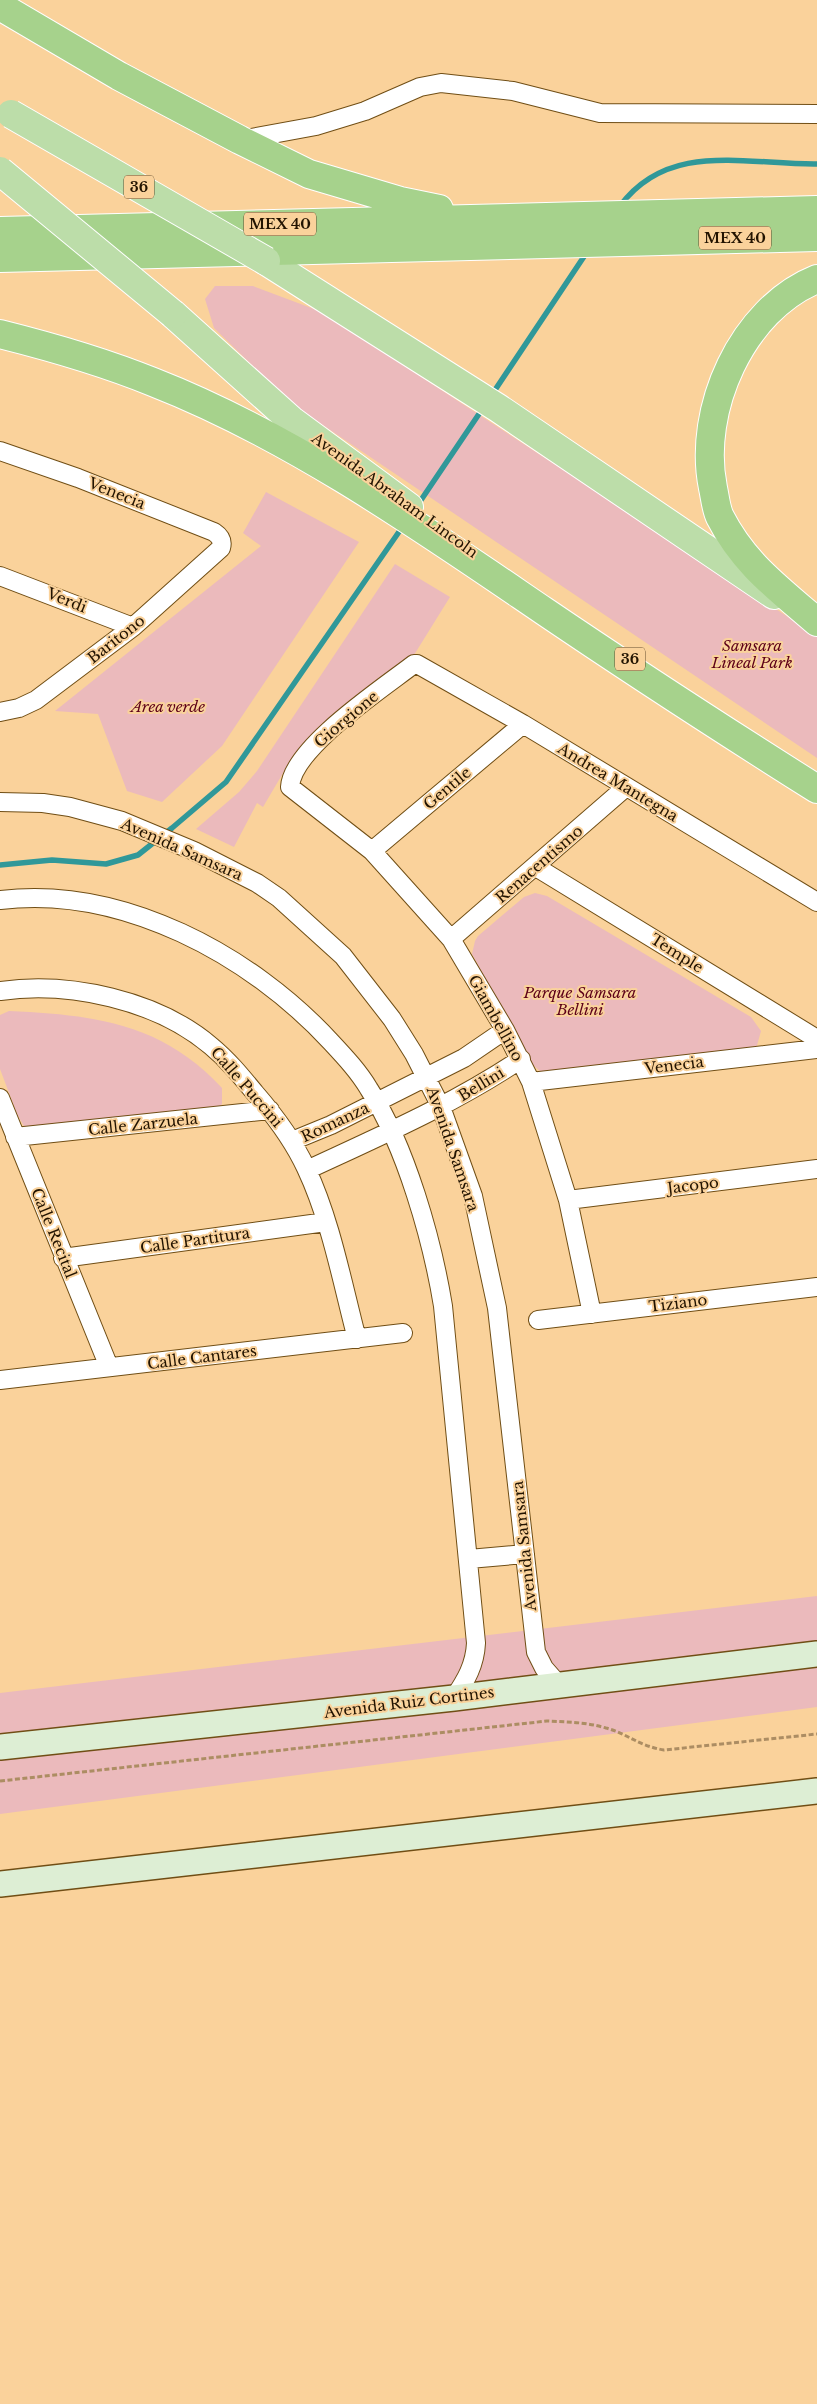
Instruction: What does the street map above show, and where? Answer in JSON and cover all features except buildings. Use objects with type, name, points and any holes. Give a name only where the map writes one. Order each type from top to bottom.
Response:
[{"type":"highway","points":[[0,6],[120,76],[240,140],[309,174],[355,189],[437,209],[507,219]]},
{"type":"highway","name":"MEX 40","points":[[0,231],[817,210]]},
{"type":"highway","name":"MEX 40","points":[[0,258],[518,245],[653,239],[817,237]]},
{"type":"highway","points":[[817,279],[804,285],[773,307],[749,333],[730,364],[717,406],[711,444],[711,475],[719,515],[739,548],[752,565],[817,623]]},
{"type":"highway","points":[[0,334],[74,354],[154,382],[236,419],[393,509],[671,697],[817,789]]},
{"type":"main road","name":"36","points":[[6,110],[266,261],[378,330],[498,408],[817,623]]},
{"type":"main road","name":"Avenida Abraham Lincoln","points":[[0,171],[173,314],[291,420],[444,532],[817,785]]},
{"type":"main road","name":"Avenida Ruiz Cortines","points":[[0,1747],[454,1698],[817,1654]]},
{"type":"main road","points":[[0,1884],[817,1791]]},
{"type":"street","points":[[240,140],[316,126],[365,111],[420,87],[441,83],[480,85],[513,91],[600,113],[817,114]]},
{"type":"street","name":"Venecia","points":[[0,450],[78,478],[214,532],[221,540],[220,548]]},
{"type":"street","name":"Baritono","points":[[0,712],[19,708],[36,700],[133,627],[220,548]]},
{"type":"street","name":"Verdi","points":[[0,576],[133,627]]},
{"type":"street","name":"Giorgione","points":[[290,787],[300,762],[313,745],[414,664],[417,664]]},
{"type":"street","name":"Andrea Mantegna","points":[[417,664],[523,724],[817,902]]},
{"type":"street","name":"Gentile","points":[[372,851],[523,724]]},
{"type":"street","name":"Giambellino","points":[[290,787],[372,851],[451,939],[505,1030],[531,1082],[568,1200],[592,1314]]},
{"type":"street","name":"Renacentismo","points":[[451,939],[626,788]]},
{"type":"street","name":"Avenida Samsara","points":[[0,802],[43,803],[70,807],[122,821],[194,851],[256,883],[279,898],[343,956],[392,1019],[427,1075],[441,1107],[473,1196],[497,1308],[536,1652],[544,1668],[558,1684]]},
{"type":"street","name":"Temple","points":[[536,867],[817,1039]]},
{"type":"street","points":[[0,900],[43,898],[99,906],[164,926],[219,950],[265,982],[298,1009],[346,1059],[377,1102],[390,1130],[418,1203],[437,1269],[469,1559],[476,1654],[470,1674],[454,1698]]},
{"type":"street","name":"Calle Puccini","points":[[0,991],[48,988],[88,992],[161,1015],[190,1030],[228,1061],[270,1110],[292,1141],[307,1170],[326,1222],[357,1338]]},
{"type":"street","name":"Bellini","points":[[377,1102],[469,1054],[505,1030]]},
{"type":"street","name":"Venecia","points":[[531,1082],[817,1049]]},
{"type":"street","name":"Bellini","points":[[390,1130],[441,1107],[483,1084],[520,1059]]},
{"type":"street","name":"Calle Recital","points":[[0,1098],[63,1258],[109,1367]]},
{"type":"street","name":"Romanza","points":[[292,1141],[377,1102]]},
{"type":"street","name":"Calle Zarzuela","points":[[15,1137],[270,1110]]},
{"type":"street","name":"Romanza","points":[[307,1170],[390,1130]]},
{"type":"street","name":"Jacopo","points":[[568,1200],[817,1169]]},
{"type":"street","name":"Calle Partitura","points":[[63,1258],[326,1222]]},
{"type":"street","name":"Tiziano","points":[[538,1320],[817,1287]]},
{"type":"street","name":"Calle Cantares","points":[[0,1380],[403,1333]]},
{"type":"street","points":[[469,1559],[525,1554]]},
{"type":"path","points":[[0,1781],[547,1721],[578,1722],[601,1726],[618,1732],[643,1746],[664,1750],[817,1734]]},
{"type":"green space","name":"Samsara Lineal Park","points":[[215,286],[253,286],[322,312],[817,636],[817,758],[293,405],[214,328],[205,299]]},
{"type":"green space","name":"Area verde","points":[[266,492],[359,542],[222,746],[162,802],[127,791],[98,714],[55,711],[261,546],[243,533]]},
{"type":"green space","points":[[395,564],[450,597],[414,655],[295,758],[286,768],[263,807],[257,803],[234,847],[196,829],[239,792],[257,771]]},
{"type":"green space","name":"Parque Samsara Bellini","points":[[535,893],[547,896],[751,1017],[761,1031],[756,1049],[541,1072],[532,1064],[472,954],[478,936],[524,897]]},
{"type":"green space","points":[[9,1011],[69,1015],[124,1026],[150,1036],[175,1049],[199,1066],[222,1088],[222,1104],[216,1110],[25,1128],[17,1114],[0,1069],[0,1015]]},
{"type":"green space","points":[[817,1596],[817,1707],[0,1814],[0,1693]]},
{"type":"waterway","points":[[620,206],[640,185],[662,172],[685,164],[737,160],[817,164]]},
{"type":"waterway","points":[[491,396],[587,252]]},
{"type":"waterway","points":[[417,506],[483,408]]},
{"type":"waterway","points":[[0,865],[52,860],[106,864],[138,855],[172,828],[226,782],[403,526]]}]
